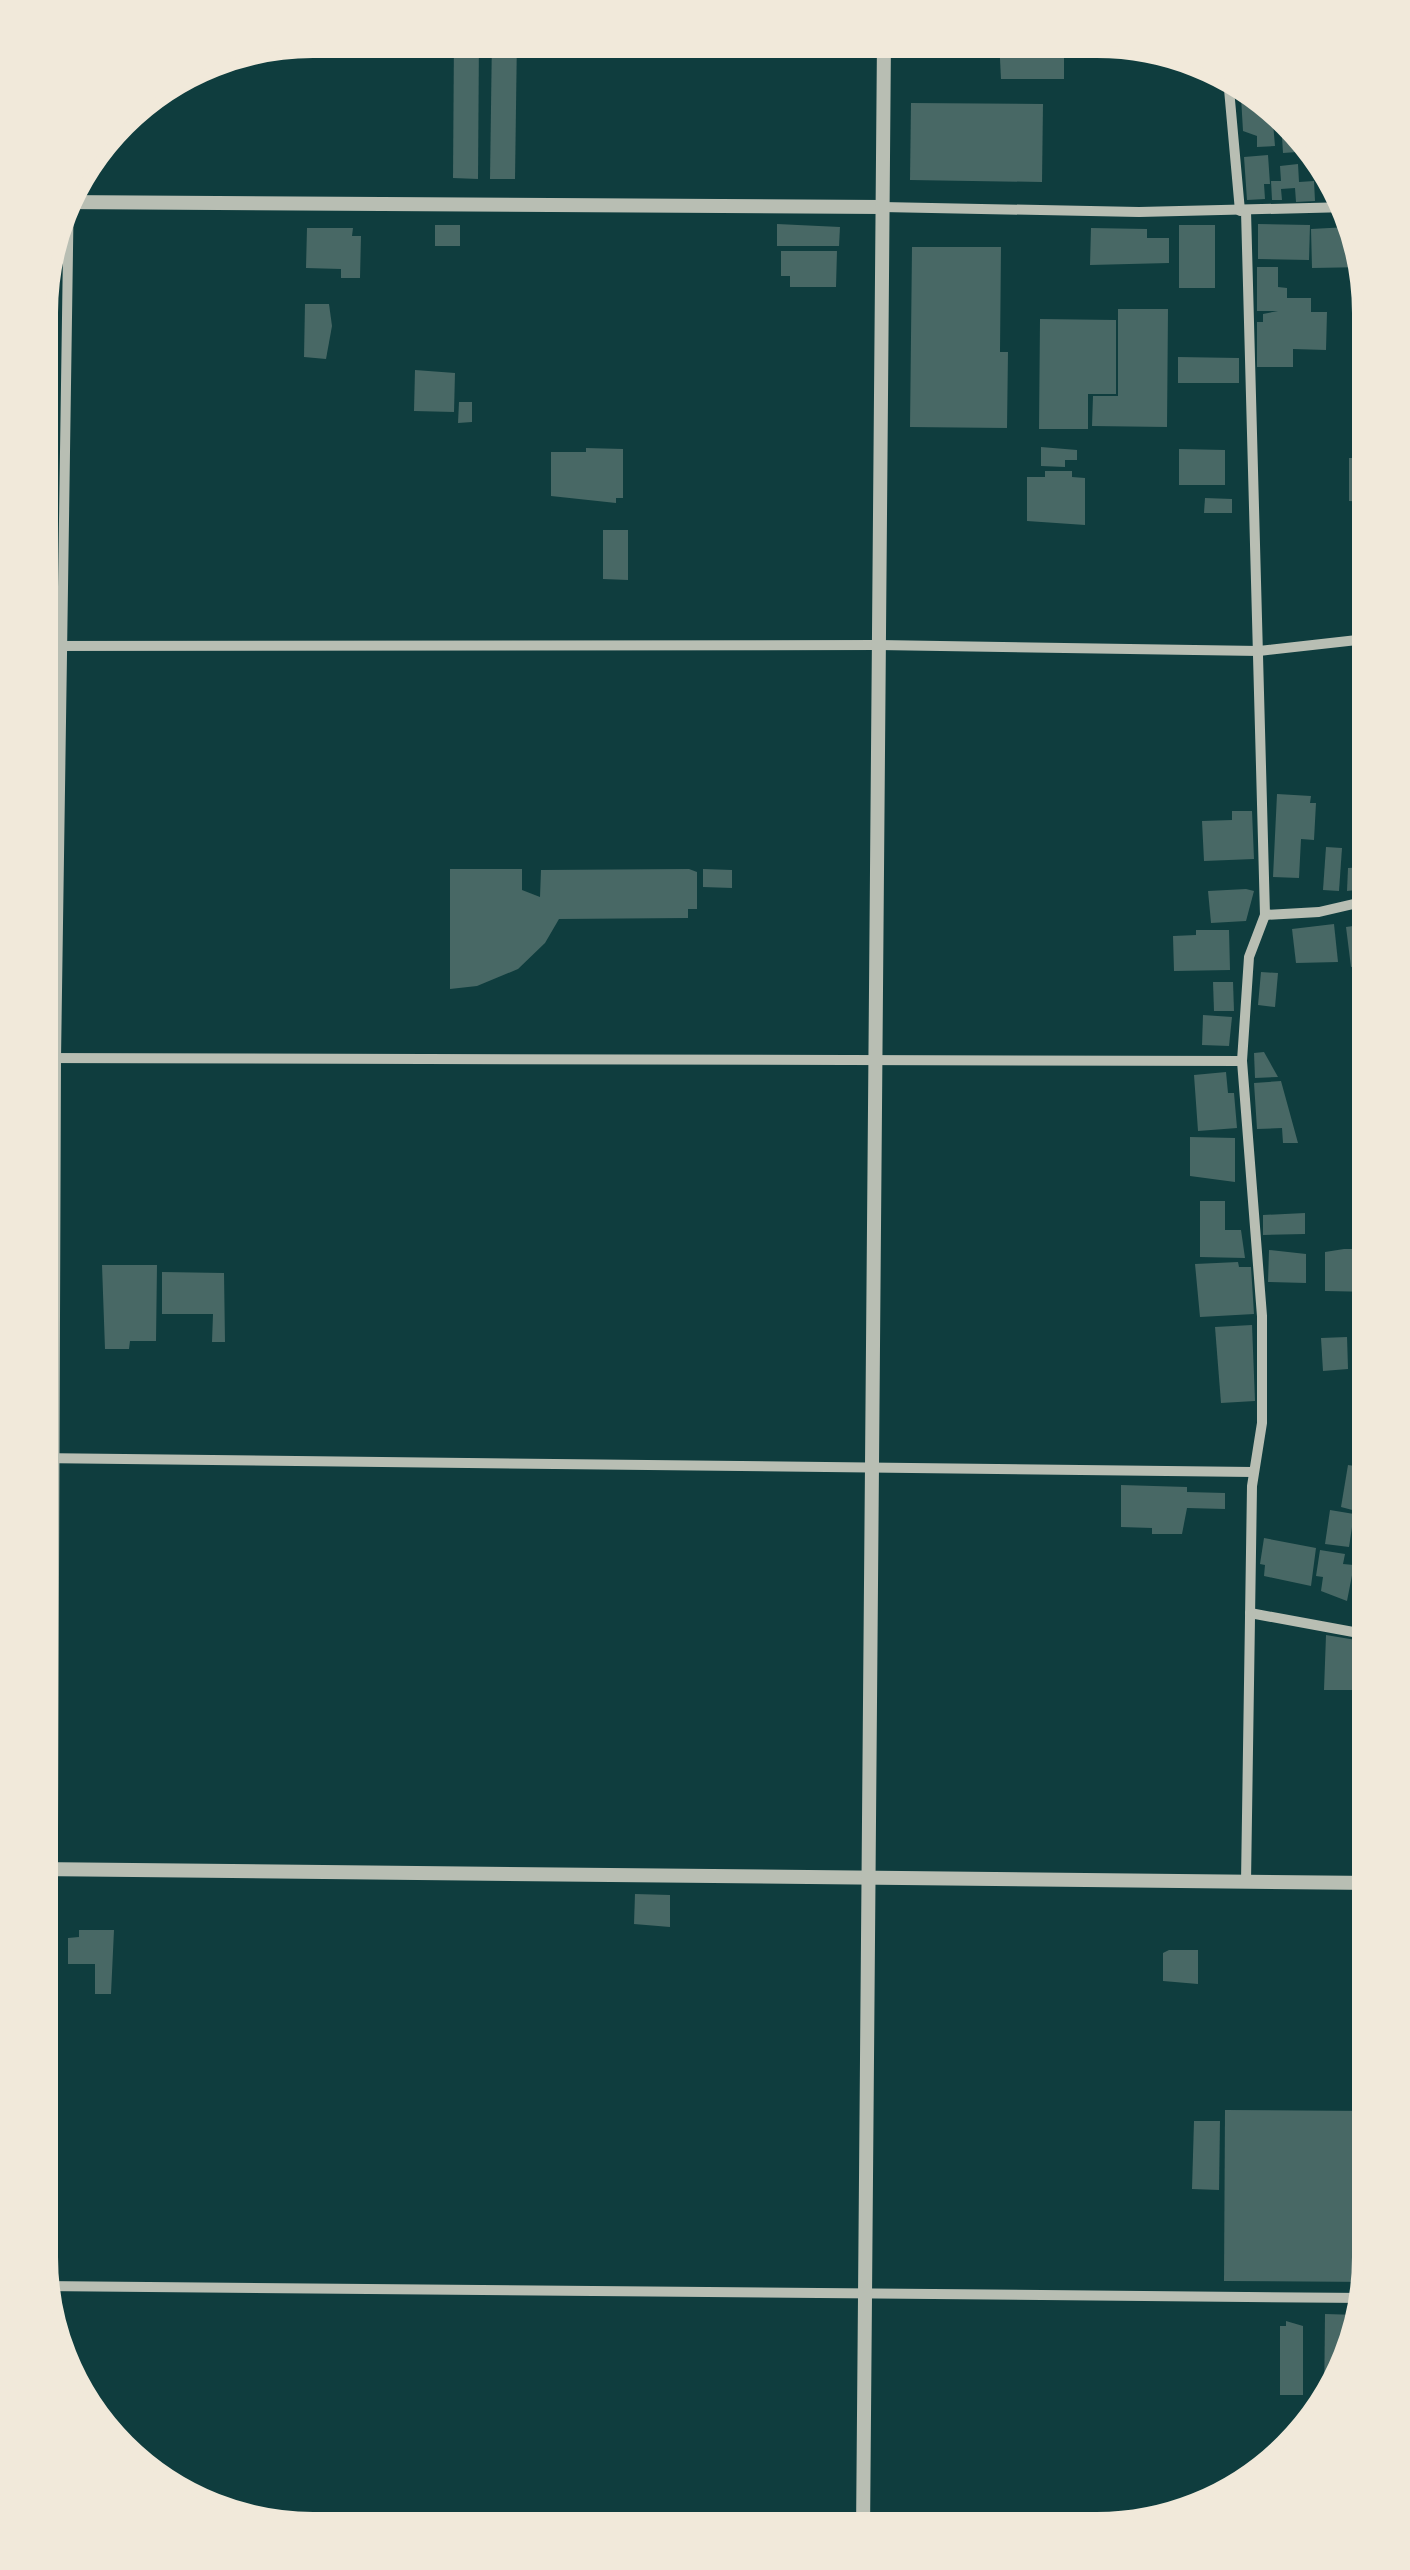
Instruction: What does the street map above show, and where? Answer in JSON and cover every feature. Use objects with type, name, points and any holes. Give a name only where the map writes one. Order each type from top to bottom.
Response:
[{"type":"street","points":[[864,2518],[884,52]]},
{"type":"street","points":[[1229,89],[1243,211],[1265,915],[1250,957],[1242,1061],[1262,1316],[1262,1423],[1253,1472],[1246,1882]]},
{"type":"street","points":[[78,202],[1243,211],[1335,207]]},
{"type":"street","points":[[52,2008],[65,235]]},
{"type":"street","points":[[52,647],[879,645],[1258,651],[1358,640]]},
{"type":"street","points":[[1265,915],[1319,912],[1358,903]]},
{"type":"street","points":[[52,1058],[1242,1061]]},
{"type":"street","points":[[52,1458],[870,1464],[1253,1472]]},
{"type":"street","points":[[1250,1613],[1357,1633]]},
{"type":"street","points":[[55,1869],[869,1874],[1357,1884]]},
{"type":"street","points":[[55,2286],[1353,2298]]},
{"type":"building","points":[[454,52],[479,52],[478,179],[453,178]]},
{"type":"building","points":[[492,52],[517,52],[515,179],[490,179]]},
{"type":"building","points":[[1000,52],[1064,52],[1064,79],[1001,79]]},
{"type":"building","points":[[1241,97],[1273,121],[1275,146],[1257,147],[1257,136],[1243,131]]},
{"type":"building","points":[[911,103],[1043,104],[1042,182],[910,180]]},
{"type":"building","points":[[1282,130],[1301,152],[1283,153]]},
{"type":"building","points":[[1268,155],[1270,184],[1264,184],[1265,199],[1247,200],[1244,157]]},
{"type":"building","points":[[1298,164],[1299,182],[1314,181],[1315,201],[1296,202],[1295,188],[1281,189],[1282,200],[1272,200],[1271,181],[1281,181],[1280,166]]},
{"type":"building","points":[[777,224],[840,227],[839,246],[777,246]]},
{"type":"building","points":[[1258,224],[1310,225],[1309,260],[1258,259]]},
{"type":"building","points":[[435,225],[460,225],[460,246],[435,246]]},
{"type":"building","points":[[1179,225],[1215,225],[1215,288],[1179,288]]},
{"type":"building","points":[[1343,227],[1353,267],[1312,268],[1311,229]]},
{"type":"building","points":[[307,228],[353,228],[352,236],[361,236],[360,278],[341,278],[341,269],[306,268]]},
{"type":"building","points":[[1091,228],[1147,229],[1147,238],[1169,238],[1169,263],[1090,265]]},
{"type":"building","points":[[912,247],[1001,247],[1000,352],[1008,352],[1007,428],[910,427]]},
{"type":"building","points":[[781,251],[837,251],[836,287],[790,287],[790,276],[781,276]]},
{"type":"building","points":[[1257,267],[1278,267],[1278,287],[1287,288],[1287,298],[1311,298],[1311,312],[1327,312],[1326,350],[1293,349],[1293,367],[1257,367],[1257,322],[1263,322],[1263,314],[1278,311],[1257,311]]},
{"type":"building","points":[[305,304],[329,304],[332,326],[326,359],[304,357]]},
{"type":"building","points":[[1118,309],[1168,309],[1167,427],[1092,426],[1093,396],[1118,396]]},
{"type":"building","points":[[1040,319],[1116,320],[1116,394],[1088,394],[1088,429],[1039,429]]},
{"type":"building","points":[[1178,357],[1239,358],[1239,383],[1178,383]]},
{"type":"building","points":[[415,370],[455,373],[454,412],[414,411]]},
{"type":"building","points":[[459,402],[472,402],[472,422],[458,423]]},
{"type":"building","points":[[1041,447],[1077,450],[1077,460],[1065,460],[1065,467],[1041,466]]},
{"type":"building","points":[[586,448],[623,449],[623,498],[616,498],[616,503],[551,496],[551,452],[586,452]]},
{"type":"building","points":[[1179,449],[1225,450],[1225,485],[1179,485]]},
{"type":"building","points":[[1358,449],[1358,502],[1349,501],[1349,458],[1355,458]]},
{"type":"building","points":[[1045,471],[1072,471],[1072,477],[1085,478],[1085,525],[1027,521],[1027,477],[1045,477]]},
{"type":"building","points":[[1205,498],[1232,499],[1232,513],[1204,513]]},
{"type":"building","points":[[603,530],[628,530],[628,580],[603,579]]},
{"type":"building","points":[[1277,794],[1311,796],[1310,803],[1316,803],[1314,840],[1301,839],[1299,878],[1273,877]]},
{"type":"building","points":[[1232,811],[1252,811],[1254,859],[1204,861],[1202,821],[1232,820]]},
{"type":"building","points":[[1326,847],[1342,848],[1339,891],[1323,890]]},
{"type":"building","points":[[1358,867],[1358,890],[1347,891],[1348,868]]},
{"type":"building","points":[[450,869],[522,869],[522,890],[540,897],[541,870],[689,869],[697,872],[697,909],[688,909],[688,918],[559,919],[545,943],[518,969],[477,986],[450,989]]},
{"type":"building","points":[[703,869],[732,870],[732,888],[703,887]]},
{"type":"building","points":[[1208,891],[1254,891],[1246,921],[1211,923]]},
{"type":"building","points":[[1334,924],[1338,962],[1296,963],[1292,929]]},
{"type":"building","points":[[1358,925],[1358,966],[1351,967],[1346,927]]},
{"type":"building","points":[[1196,930],[1229,930],[1230,970],[1174,971],[1173,936],[1196,935]]},
{"type":"building","points":[[1261,972],[1278,973],[1275,1007],[1258,1005]]},
{"type":"building","points":[[1213,982],[1233,982],[1234,1011],[1214,1011]]},
{"type":"building","points":[[1203,1015],[1232,1017],[1229,1046],[1202,1045]]},
{"type":"building","points":[[1264,1052],[1278,1077],[1255,1078],[1254,1053]]},
{"type":"building","points":[[1226,1072],[1228,1093],[1234,1093],[1237,1128],[1198,1131],[1194,1075]]},
{"type":"building","points":[[1281,1081],[1298,1143],[1283,1143],[1282,1128],[1257,1129],[1254,1083]]},
{"type":"building","points":[[1190,1137],[1235,1138],[1235,1182],[1190,1176]]},
{"type":"building","points":[[1200,1201],[1225,1201],[1225,1230],[1241,1230],[1245,1258],[1200,1257]]},
{"type":"building","points":[[1305,1213],[1305,1234],[1263,1235],[1263,1215]]},
{"type":"building","points":[[1358,1249],[1358,1292],[1325,1291],[1325,1252]]},
{"type":"building","points":[[1269,1250],[1306,1254],[1306,1283],[1268,1282]]},
{"type":"building","points":[[1238,1262],[1239,1267],[1251,1267],[1254,1314],[1200,1317],[1195,1264]]},
{"type":"building","points":[[102,1265],[157,1265],[156,1341],[130,1341],[129,1349],[105,1349]]},
{"type":"building","points":[[162,1272],[224,1273],[225,1342],[212,1342],[213,1314],[162,1314]]},
{"type":"building","points":[[1352,1309],[1357,1309],[1357,1332],[1352,1332]]},
{"type":"building","points":[[1252,1325],[1255,1401],[1221,1403],[1215,1327]]},
{"type":"building","points":[[1347,1337],[1348,1369],[1323,1371],[1321,1338]]},
{"type":"building","points":[[1348,1465],[1357,1466],[1357,1511],[1341,1507]]},
{"type":"building","points":[[1121,1485],[1187,1487],[1187,1492],[1225,1493],[1225,1509],[1187,1508],[1182,1534],[1152,1534],[1152,1528],[1121,1527]]},
{"type":"building","points":[[1330,1510],[1354,1514],[1349,1547],[1325,1544]]},
{"type":"building","points":[[1264,1538],[1316,1548],[1311,1586],[1264,1576],[1265,1565],[1260,1564]]},
{"type":"building","points":[[1320,1550],[1345,1554],[1343,1564],[1354,1565],[1347,1601],[1321,1591],[1323,1577],[1316,1576]]},
{"type":"building","points":[[1326,1635],[1356,1640],[1357,1690],[1324,1690]]},
{"type":"building","points":[[635,1894],[670,1895],[670,1927],[634,1924]]},
{"type":"building","points":[[79,1930],[114,1930],[111,1994],[95,1994],[95,1964],[68,1964],[68,1938],[79,1937]]},
{"type":"building","points":[[1198,1950],[1198,1984],[1163,1981],[1163,1953]]},
{"type":"building","points":[[1225,2110],[1357,2111],[1356,2282],[1224,2281]]},
{"type":"building","points":[[1194,2121],[1220,2121],[1219,2190],[1192,2189]]},
{"type":"building","points":[[1325,2314],[1350,2315],[1344,2340],[1324,2384]]},
{"type":"building","points":[[1286,2321],[1303,2326],[1303,2395],[1280,2395],[1280,2326],[1286,2326]]}]
